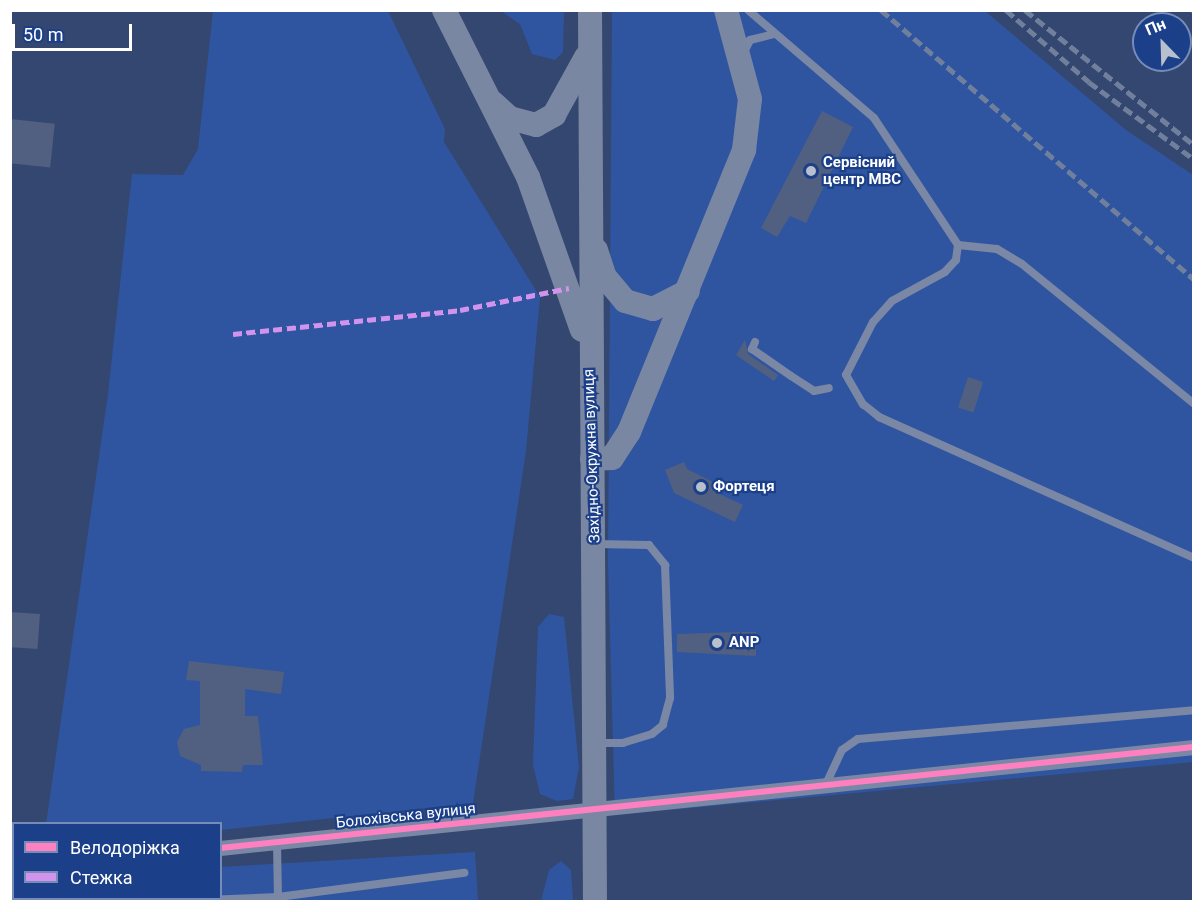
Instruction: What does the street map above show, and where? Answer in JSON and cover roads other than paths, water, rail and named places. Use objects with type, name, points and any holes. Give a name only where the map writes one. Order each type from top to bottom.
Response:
[{"type":"main road","points":[[444,10],[550,231],[589,352]]},
{"type":"main road","name":"Західно-Окружна вулиця","points":[[590,10],[589,352],[594,544],[595,901]]},
{"type":"main road","points":[[592,459],[612,458],[621,447],[744,150],[750,99],[743,59],[726,10]]},
{"type":"main road","points":[[475,75],[495,108],[510,118],[536,125],[555,115],[589,49]]},
{"type":"main road","points":[[591,222],[605,277],[625,301],[653,309],[687,291]]},
{"type":"street","name":"Болохівська вулиця","points":[[222,848],[1194,747]]},
{"type":"lane","points":[[748,10],[874,118],[958,245],[956,260]]},
{"type":"lane","points":[[743,59],[750,40],[774,34]]},
{"type":"lane","points":[[958,245],[977,249],[997,249],[1022,264],[1194,404]]},
{"type":"lane","points":[[977,249],[892,301],[873,322],[846,375],[863,404],[879,417],[1194,558]]},
{"type":"lane","points":[[754,342],[752,349],[814,391],[829,388]]},
{"type":"lane","points":[[594,544],[649,545],[665,565],[670,698],[663,725],[652,734],[622,743],[595,742]]},
{"type":"lane","points":[[817,787],[837,769],[842,750],[858,739],[1194,710]]},
{"type":"lane","points":[[837,769],[852,784]]},
{"type":"lane","points":[[277,842],[278,899]]},
{"type":"lane","points":[[155,902],[278,899],[464,873]]},
{"type":"railway","points":[[881,10],[1194,279]]},
{"type":"railway","points":[[1006,10],[1089,82],[1194,159]]},
{"type":"railway","points":[[1025,10],[1194,145]]},
{"type":"place","name":"Сервісний центр МВС","points":[[811,171]]},
{"type":"place","name":"Фортеця","points":[[701,487]]},
{"type":"place","name":"ANP","points":[[717,643]]}]
